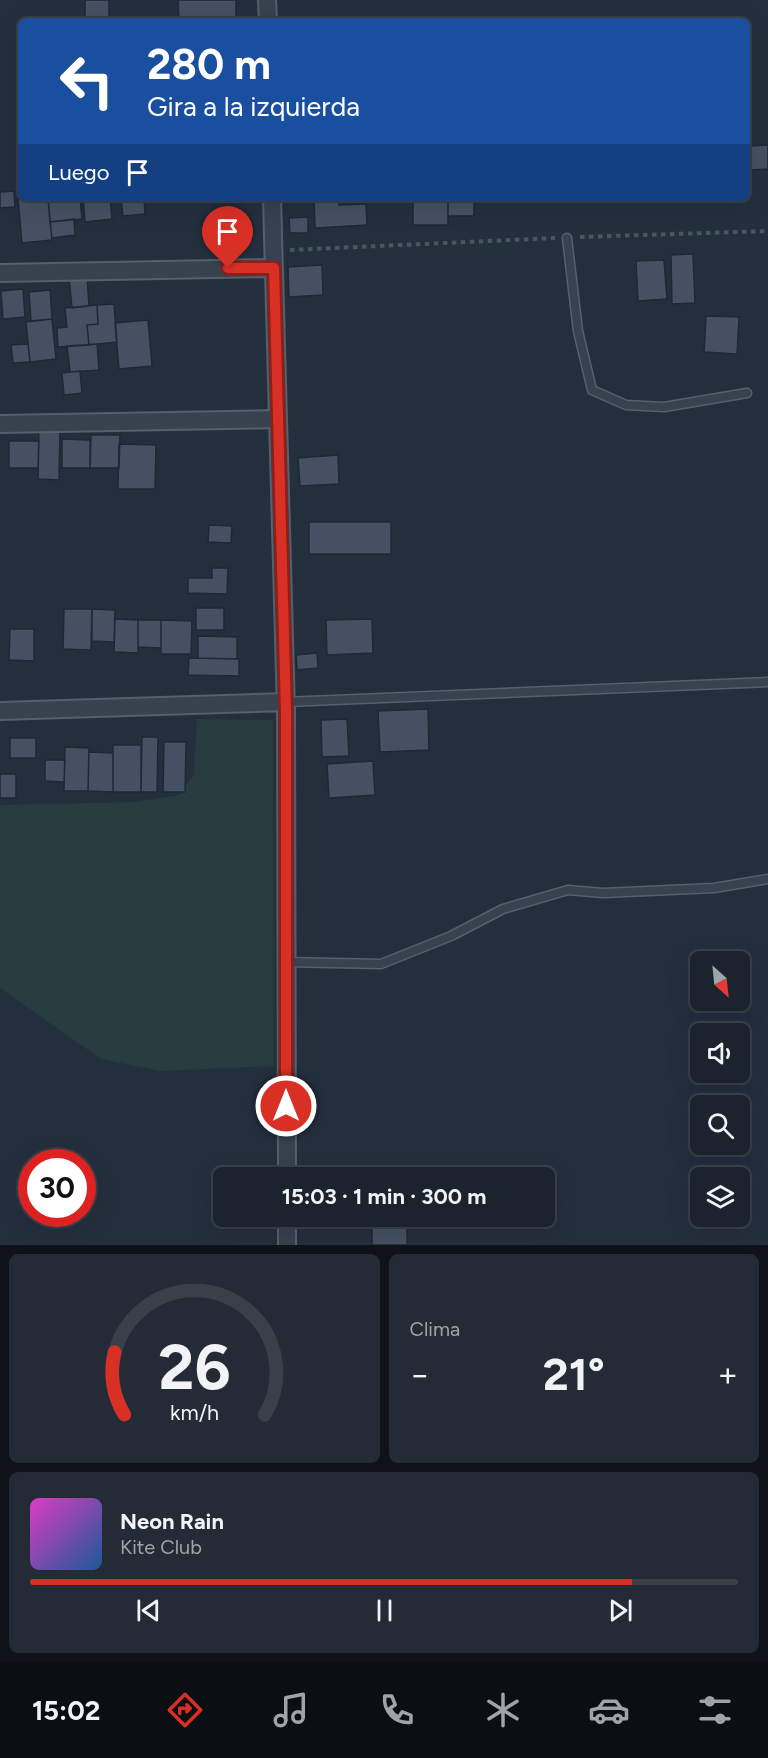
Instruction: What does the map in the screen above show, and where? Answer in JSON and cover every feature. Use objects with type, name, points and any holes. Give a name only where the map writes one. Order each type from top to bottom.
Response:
[{"type":"street","points":[[267,0],[268,18]]},
{"type":"street","points":[[272,201],[285,702],[287,1167]]},
{"type":"street","points":[[0,273],[274,259]]},
{"type":"street","points":[[0,424],[278,419]]},
{"type":"street","points":[[0,711],[285,702]]},
{"type":"street","points":[[287,1227],[287,1245]]},
{"type":"lane","points":[[567,238],[578,331],[592,390],[626,405],[664,406],[747,393]]},
{"type":"lane","points":[[285,702],[768,682]]},
{"type":"lane","points":[[286,962],[381,964],[451,936],[503,909],[568,890],[603,893],[714,888],[768,879]]},
{"type":"path","points":[[274,259],[567,238],[768,231]]},
{"type":"green space","points":[[197,719],[273,720],[274,1066],[161,1071],[101,1059],[0,988],[0,805],[135,802],[179,795],[194,775]]},
{"type":"building","points":[[85,0],[109,0],[109,18],[85,18]]},
{"type":"building","points":[[178,0],[236,0],[236,18],[179,18]]},
{"type":"building","points":[[332,17],[402,18],[332,18]]},
{"type":"building","points":[[768,145],[768,169],[750,170],[750,146]]},
{"type":"building","points":[[14,191],[15,207],[0,208],[0,192]]},
{"type":"building","points":[[18,201],[48,201],[52,240],[22,243]]},
{"type":"building","points":[[48,201],[80,201],[82,219],[50,222]]},
{"type":"building","points":[[83,201],[110,201],[112,219],[85,222]]},
{"type":"building","points":[[121,201],[144,201],[145,214],[123,216]]},
{"type":"building","points":[[314,201],[338,201],[339,205],[366,204],[367,225],[315,228]]},
{"type":"building","points":[[413,201],[448,201],[448,225],[413,225]]},
{"type":"building","points":[[448,201],[474,201],[474,216],[448,216]]},
{"type":"building","points":[[308,217],[308,233],[290,233],[289,218]]},
{"type":"building","points":[[74,219],[75,235],[52,238],[50,222]]},
{"type":"building","points":[[693,254],[695,303],[672,304],[671,255]]},
{"type":"building","points":[[664,260],[667,299],[638,301],[636,261]]},
{"type":"building","points":[[322,265],[323,295],[289,297],[288,267]]},
{"type":"building","points":[[87,276],[89,306],[72,308],[69,278]]},
{"type":"building","points":[[23,289],[25,317],[3,319],[1,291]]},
{"type":"building","points":[[50,290],[52,319],[31,321],[29,292]]},
{"type":"building","points":[[114,304],[117,342],[89,345],[87,325],[98,324],[97,305]]},
{"type":"building","points":[[97,305],[98,324],[87,325],[89,345],[58,347],[57,328],[67,327],[65,308]]},
{"type":"building","points":[[706,316],[739,317],[737,354],[704,352]]},
{"type":"building","points":[[52,319],[56,359],[30,362],[26,322]]},
{"type":"building","points":[[148,320],[152,366],[119,369],[115,323]]},
{"type":"building","points":[[28,344],[30,362],[13,363],[11,345]]},
{"type":"building","points":[[97,344],[99,370],[70,372],[67,346]]},
{"type":"building","points":[[80,371],[82,393],[64,395],[62,373]]},
{"type":"building","points":[[39,428],[60,428],[59,480],[38,479]]},
{"type":"building","points":[[91,435],[120,435],[119,468],[90,468]]},
{"type":"building","points":[[62,439],[90,440],[90,468],[62,468]]},
{"type":"building","points":[[9,441],[39,441],[38,468],[9,468]]},
{"type":"building","points":[[119,444],[156,445],[155,489],[118,489]]},
{"type":"building","points":[[338,455],[339,484],[300,486],[298,458]]},
{"type":"building","points":[[309,522],[391,522],[391,554],[309,554]]},
{"type":"building","points":[[209,525],[232,526],[231,543],[208,542]]},
{"type":"building","points":[[212,568],[228,568],[227,594],[188,593],[188,578],[212,578]]},
{"type":"building","points":[[196,608],[224,608],[224,630],[196,630]]},
{"type":"building","points":[[64,609],[92,609],[91,650],[63,649]]},
{"type":"building","points":[[92,609],[115,610],[114,642],[92,641]]},
{"type":"building","points":[[115,619],[138,620],[138,653],[114,652]]},
{"type":"building","points":[[372,619],[373,653],[327,655],[326,620]]},
{"type":"building","points":[[138,620],[161,620],[161,648],[138,647]]},
{"type":"building","points":[[161,620],[192,621],[191,654],[161,654]]},
{"type":"building","points":[[10,629],[34,629],[34,661],[9,660]]},
{"type":"building","points":[[198,636],[237,637],[237,659],[198,658]]},
{"type":"building","points":[[317,653],[318,668],[297,670],[296,655]]},
{"type":"building","points":[[189,658],[239,659],[239,676],[188,675]]},
{"type":"building","points":[[428,709],[429,750],[380,752],[378,711]]},
{"type":"building","points":[[347,719],[349,756],[322,757],[321,720]]},
{"type":"building","points":[[142,737],[158,737],[157,792],[141,792]]},
{"type":"building","points":[[10,738],[36,738],[36,758],[10,758]]},
{"type":"building","points":[[164,742],[186,742],[185,792],[163,792]]},
{"type":"building","points":[[113,745],[141,745],[141,792],[113,792]]},
{"type":"building","points":[[65,747],[89,748],[88,791],[64,791]]},
{"type":"building","points":[[89,752],[113,753],[113,792],[88,791]]},
{"type":"building","points":[[45,760],[65,760],[64,782],[45,781]]},
{"type":"building","points":[[373,761],[375,795],[329,798],[327,764]]},
{"type":"building","points":[[0,774],[16,774],[16,798],[0,798]]},
{"type":"building","points":[[372,1227],[407,1227],[407,1245],[372,1245]]},
{"type":"route","points":[[228,268],[274,268],[286,712],[286,1106]]}]
